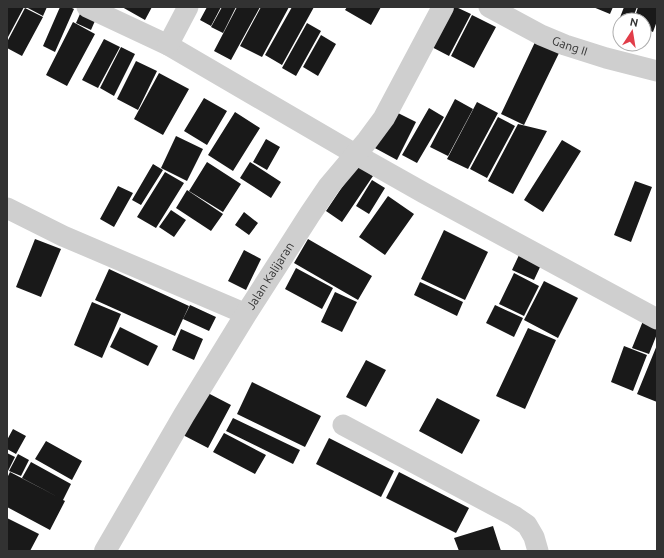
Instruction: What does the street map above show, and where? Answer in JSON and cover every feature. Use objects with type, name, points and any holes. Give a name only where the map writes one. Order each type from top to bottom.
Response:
[{"type":"street","points":[[87,7],[168,45],[424,193],[657,319]]},
{"type":"street","points":[[168,45],[188,7]]},
{"type":"street","name":"Jalan Kalijaran","points":[[105,551],[184,415],[310,214],[329,186],[367,141],[384,118],[443,7]]},
{"type":"street","name":"Gang II","points":[[489,7],[541,35],[565,45],[606,58],[657,71]]},
{"type":"street","points":[[7,208],[63,236],[246,314]]},
{"type":"street","points":[[343,425],[514,516],[526,525],[534,537],[538,551]]},
{"type":"building","points":[[7,7],[24,7],[7,39]]},
{"type":"building","points":[[26,7],[47,7],[43,16]]},
{"type":"building","points":[[60,7],[70,7],[74,9],[55,52],[43,46]]},
{"type":"building","points":[[83,7],[98,14],[91,30],[76,23]]},
{"type":"building","points":[[122,7],[152,7],[145,20]]},
{"type":"building","points":[[207,7],[221,7],[211,26],[200,20]]},
{"type":"building","points":[[222,7],[236,7],[223,33],[211,27]]},
{"type":"building","points":[[237,7],[260,7],[231,60],[214,51]]},
{"type":"building","points":[[261,7],[289,7],[262,57],[240,46]]},
{"type":"building","points":[[292,7],[314,7],[282,65],[265,55]]},
{"type":"building","points":[[347,7],[381,7],[371,25],[345,10]]},
{"type":"building","points":[[445,7],[456,7],[471,14],[449,56],[426,44]]},
{"type":"building","points":[[593,7],[613,7],[610,14]]},
{"type":"building","points":[[624,7],[637,7],[635,12],[622,12]]},
{"type":"building","points":[[638,7],[657,7],[657,21],[653,32],[652,12],[636,12]]},
{"type":"building","points":[[25,8],[43,17],[22,56],[7,48],[7,42]]},
{"type":"building","points":[[472,15],[496,27],[474,68],[451,56]]},
{"type":"building","points":[[73,22],[95,34],[67,86],[46,75]]},
{"type":"building","points":[[307,23],[321,31],[296,76],[282,68]]},
{"type":"building","points":[[321,35],[336,44],[318,76],[303,67]]},
{"type":"building","points":[[104,39],[120,47],[98,88],[82,80]]},
{"type":"building","points":[[536,40],[560,51],[524,125],[501,114]]},
{"type":"building","points":[[121,47],[135,54],[114,96],[100,88]]},
{"type":"building","points":[[136,61],[157,71],[138,110],[117,99]]},
{"type":"building","points":[[159,73],[189,89],[163,135],[134,119]]},
{"type":"building","points":[[204,98],[227,111],[207,145],[184,131]]},
{"type":"building","points":[[455,99],[473,109],[448,156],[430,147]]},
{"type":"building","points":[[477,102],[498,113],[468,169],[447,159]]},
{"type":"building","points":[[429,108],[444,117],[417,163],[402,155]]},
{"type":"building","points":[[392,110],[416,122],[397,160],[373,147]]},
{"type":"building","points":[[235,112],[260,128],[233,171],[208,155]]},
{"type":"building","points":[[498,117],[515,126],[487,178],[470,169]]},
{"type":"building","points":[[518,124],[547,131],[513,194],[488,181]]},
{"type":"building","points":[[176,136],[203,149],[187,181],[161,168]]},
{"type":"building","points":[[266,139],[280,147],[267,170],[253,162]]},
{"type":"building","points":[[562,140],[581,151],[543,212],[524,200]]},
{"type":"building","points":[[207,162],[241,184],[223,212],[189,191]]},
{"type":"building","points":[[250,162],[281,182],[271,198],[240,178]]},
{"type":"building","points":[[153,164],[163,170],[141,205],[132,200]]},
{"type":"building","points":[[357,165],[373,176],[342,222],[326,211]]},
{"type":"building","points":[[165,172],[184,183],[156,228],[137,217]]},
{"type":"building","points":[[372,180],[385,188],[369,214],[356,206]]},
{"type":"building","points":[[635,181],[652,187],[631,242],[614,235]]},
{"type":"building","points":[[118,186],[133,193],[114,227],[100,219]]},
{"type":"building","points":[[187,190],[223,214],[211,231],[176,208]]},
{"type":"building","points":[[388,196],[414,214],[385,255],[359,237]]},
{"type":"building","points":[[171,210],[186,220],[174,237],[159,227]]},
{"type":"building","points":[[244,212],[258,223],[249,235],[235,225]]},
{"type":"building","points":[[444,230],[488,252],[465,300],[421,279]]},
{"type":"building","points":[[35,239],[61,249],[41,297],[16,287]]},
{"type":"building","points":[[308,239],[372,276],[358,300],[294,263]]},
{"type":"building","points":[[244,250],[261,259],[246,290],[228,281]]},
{"type":"building","points":[[519,255],[541,265],[534,280],[512,270]]},
{"type":"building","points":[[296,268],[333,288],[322,309],[285,289]]},
{"type":"building","points":[[109,269],[189,306],[175,336],[95,300]]},
{"type":"building","points":[[514,273],[539,286],[524,316],[499,304]]},
{"type":"building","points":[[544,281],[578,298],[558,338],[524,320]]},
{"type":"building","points":[[420,282],[463,302],[457,316],[414,295]]},
{"type":"building","points":[[335,292],[357,302],[342,332],[321,322]]},
{"type":"building","points":[[92,302],[121,314],[102,358],[74,345]]},
{"type":"building","points":[[190,305],[216,317],[209,331],[183,319]]},
{"type":"building","points":[[495,305],[523,318],[514,337],[486,323]]},
{"type":"building","points":[[643,321],[657,326],[657,334],[649,354],[632,348]]},
{"type":"building","points":[[120,327],[158,346],[148,366],[110,347]]},
{"type":"building","points":[[528,328],[556,340],[525,409],[496,396]]},
{"type":"building","points":[[181,329],[203,339],[194,360],[172,350]]},
{"type":"building","points":[[657,345],[657,402],[637,394]]},
{"type":"building","points":[[624,346],[647,355],[633,391],[611,382]]},
{"type":"building","points":[[366,360],[386,370],[366,407],[346,397]]},
{"type":"building","points":[[252,382],[321,416],[305,447],[237,414]]},
{"type":"building","points":[[204,391],[231,405],[208,448],[181,434]]},
{"type":"building","points":[[437,398],[480,420],[462,454],[419,431]]},
{"type":"building","points":[[233,418],[300,450],[293,464],[226,431]]},
{"type":"building","points":[[13,429],[26,436],[16,454],[7,449],[7,440]]},
{"type":"building","points":[[224,433],[266,455],[255,474],[213,452]]},
{"type":"building","points":[[329,438],[394,471],[381,497],[316,464]]},
{"type":"building","points":[[46,441],[82,461],[72,480],[35,459]]},
{"type":"building","points":[[7,453],[15,457],[7,473]]},
{"type":"building","points":[[18,454],[29,460],[21,476],[9,471]]},
{"type":"building","points":[[31,462],[71,484],[63,500],[65,501],[50,530],[7,507],[7,478],[10,472],[58,497],[22,478]]},
{"type":"building","points":[[399,472],[469,508],[456,533],[386,498]]},
{"type":"building","points":[[7,518],[39,534],[30,551],[7,551]]},
{"type":"building","points":[[493,526],[501,551],[459,551],[454,538]]}]
